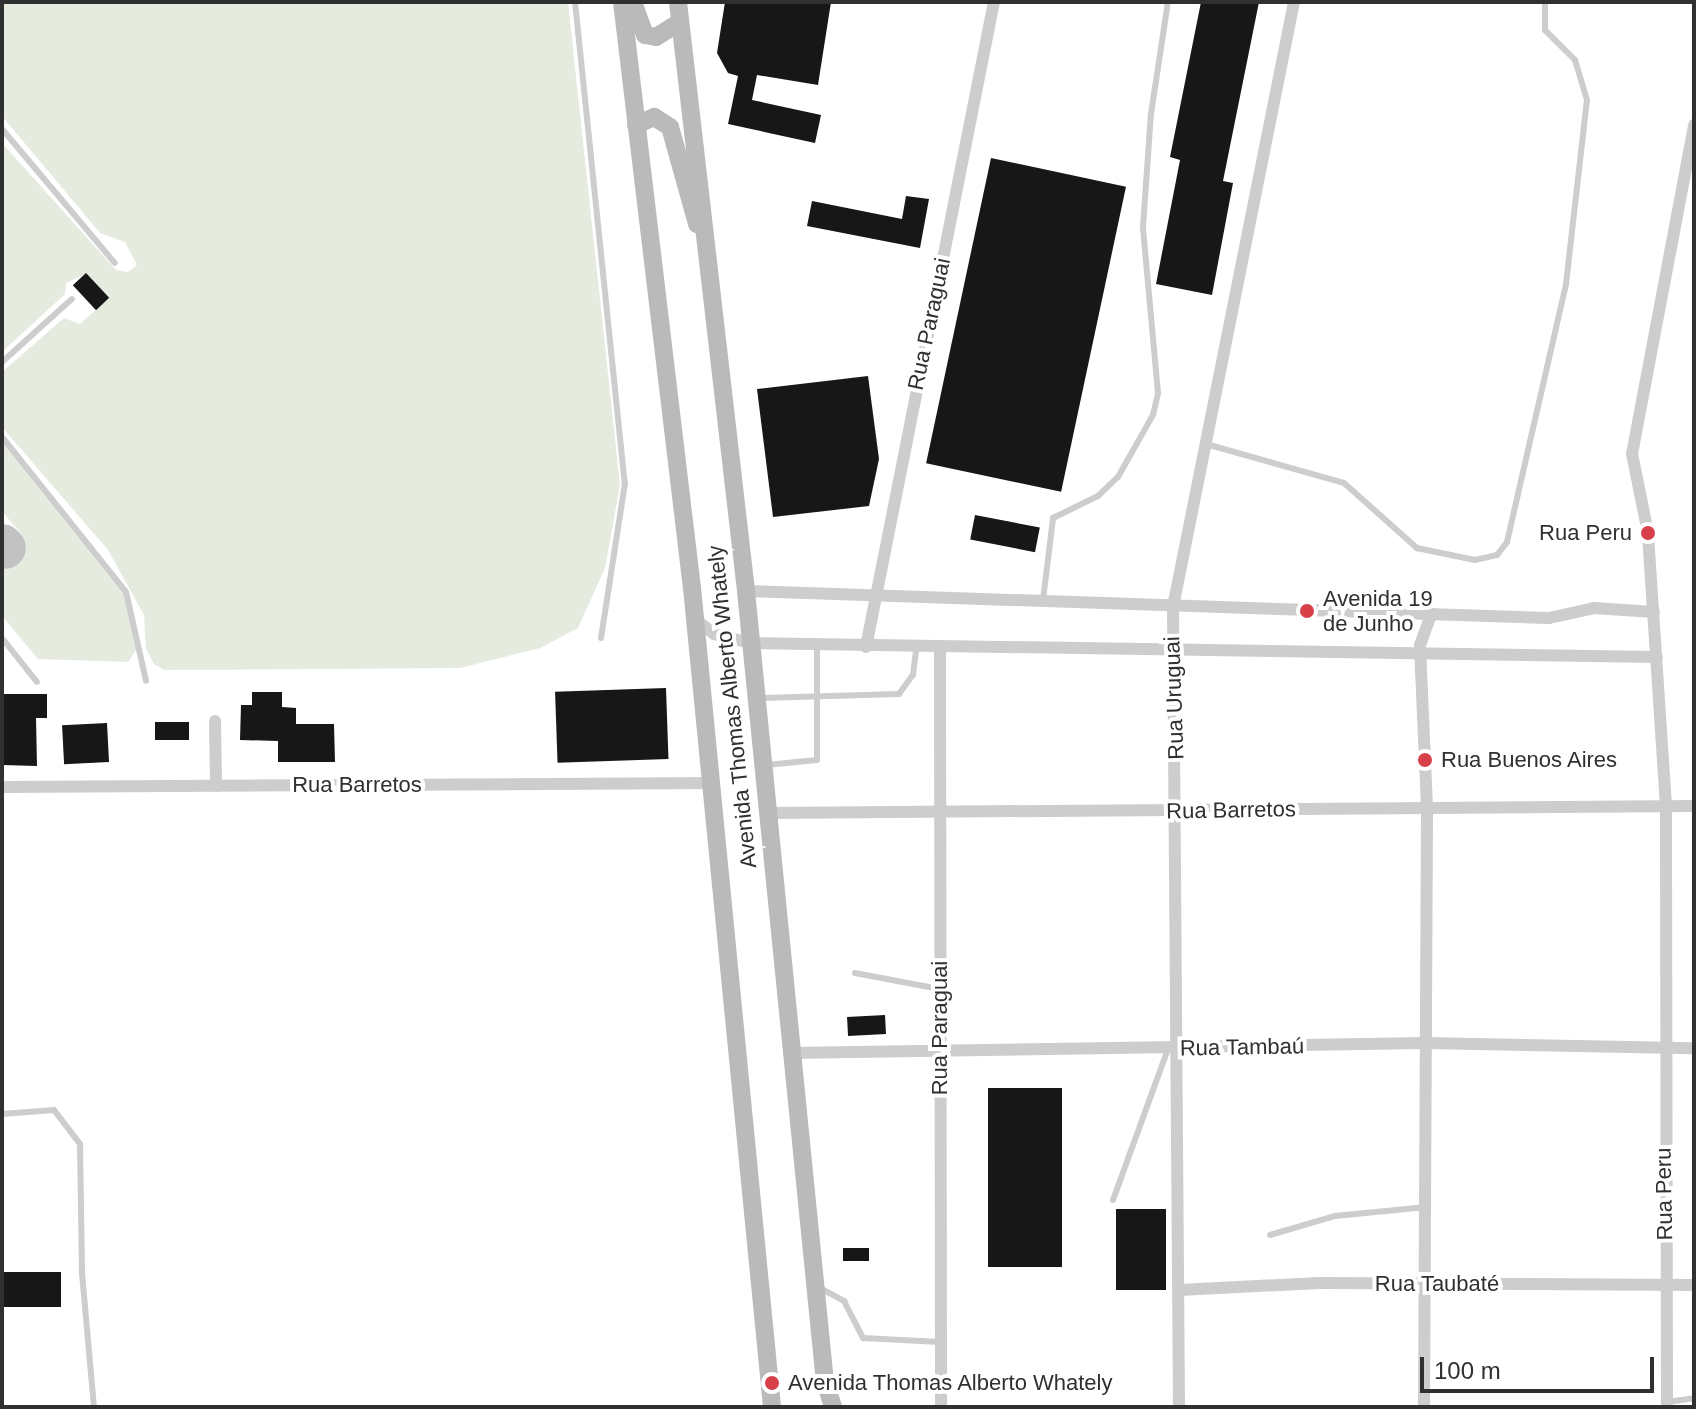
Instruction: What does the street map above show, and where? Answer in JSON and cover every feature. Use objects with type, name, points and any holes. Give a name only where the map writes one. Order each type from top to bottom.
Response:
[{"type":"main road","name":"Avenida Thomas Alberto Whately","points":[[622,2],[695,619],[772,1407]]},
{"type":"main road","points":[[633,2],[645,35],[656,37],[680,22]]},
{"type":"main road","name":"Avenida Thomas Alberto Whately","points":[[678,2],[746,591],[789,1053],[815,1286],[833,1407]]},
{"type":"main road","points":[[636,125],[654,117],[670,127],[709,261]]},
{"type":"street","points":[[680,22],[685,2]]},
{"type":"street","name":"Rua Paraguai","points":[[866,647],[873,597],[994,2]]},
{"type":"street","name":"Rua Uruguai","points":[[1179,1407],[1173,1049],[1179,812],[1170,650],[1173,607],[1294,2]]},
{"type":"street","name":"Rua Peru","points":[[1667,1404],[1663,1046],[1666,806],[1648,533],[1632,454],[1694,125]]},
{"type":"street","points":[[746,591],[1549,618],[1594,608],[1654,612]]},
{"type":"street","points":[[1424,1407],[1428,1285],[1425,1043],[1427,807],[1420,639],[1431,614]]},
{"type":"street","points":[[695,619],[714,634],[751,643],[1421,658],[1657,657]]},
{"type":"street","name":"Rua Paraguai","points":[[940,649],[941,1407]]},
{"type":"street","points":[[215,721],[216,786]]},
{"type":"street","name":"Rua Barretos","points":[[2,787],[712,783]]},
{"type":"street","name":"Rua Barretos","points":[[767,813],[1694,806]]},
{"type":"street","name":"Rua Tambaú","points":[[789,1053],[1425,1043],[1694,1048]]},
{"type":"street","name":"Rua Taubaté","points":[[1179,1290],[1428,1285],[1694,1285]]},
{"type":"lane","points":[[575,2],[625,483],[601,638]]},
{"type":"lane","points":[[1043,603],[1053,518],[1098,496],[1118,477],[1153,415],[1158,393],[1143,227],[1151,114],[1168,2]]},
{"type":"lane","points":[[1206,444],[1344,483],[1417,548],[1475,560],[1497,555],[1507,542],[1566,284],[1587,100],[1575,60],[1545,30],[1545,2]]},
{"type":"lane","points":[[2,129],[115,263]]},
{"type":"lane","points":[[2,362],[72,299]]},
{"type":"lane","points":[[2,437],[126,592],[146,681]]},
{"type":"lane","points":[[2,638],[37,682]]},
{"type":"lane","points":[[763,765],[817,760],[817,645]]},
{"type":"lane","points":[[756,698],[899,694],[913,675],[916,649]]},
{"type":"lane","points":[[855,973],[940,989]]},
{"type":"lane","points":[[1113,1200],[1173,1049]]},
{"type":"lane","points":[[2,1114],[54,1110],[80,1144],[82,1273],[94,1407]]},
{"type":"lane","points":[[1270,1235],[1335,1216],[1427,1207]]},
{"type":"lane","points":[[815,1286],[844,1301],[863,1338],[940,1342]]},
{"type":"lane","points":[[1667,1404],[1694,1398]]},
{"type":"shaded area","points":[[2,2],[568,2],[620,485],[605,568],[578,628],[540,648],[460,668],[164,670],[154,664],[146,649],[144,615],[108,550],[2,427],[2,372],[64,318],[80,324],[109,298],[86,274],[66,283],[65,294],[2,352],[2,143],[116,270],[128,272],[137,265],[125,242],[100,233],[2,116]]},
{"type":"shaded area","points":[[2,437],[126,592],[140,644],[128,662],[38,659],[2,616],[2,554],[22,535],[2,511]]},
{"type":"building","points":[[725,2],[831,2],[818,85],[757,75],[752,100],[821,115],[815,143],[728,124],[738,76],[728,73],[717,53]]},
{"type":"building","points":[[1201,2],[1259,2],[1223,181],[1233,183],[1212,295],[1156,284],[1180,160],[1170,157]]},
{"type":"building","points":[[991,158],[1126,187],[1061,492],[926,463]]},
{"type":"building","points":[[906,196],[929,199],[920,248],[807,226],[812,201],[902,219]]},
{"type":"building","points":[[86,273],[109,298],[96,310],[73,285]]},
{"type":"building","points":[[868,376],[879,459],[869,506],[773,517],[757,389]]},
{"type":"building","points":[[975,515],[1040,528],[1035,552],[970,540]]},
{"type":"building","points":[[666,688],[668,759],[558,763],[555,692]]},
{"type":"building","points":[[252,692],[282,692],[282,707],[296,708],[296,724],[334,724],[335,762],[278,762],[278,741],[240,740],[241,705],[252,705]]},
{"type":"building","points":[[2,694],[47,694],[47,718],[36,718],[37,766],[2,765]]},
{"type":"building","points":[[155,722],[189,722],[189,740],[155,740]]},
{"type":"building","points":[[107,723],[109,762],[64,764],[62,725]]},
{"type":"building","points":[[885,1015],[886,1034],[848,1036],[847,1017]]},
{"type":"building","points":[[988,1088],[1062,1088],[1062,1267],[988,1267]]},
{"type":"building","points":[[1116,1209],[1166,1209],[1166,1290],[1116,1290]]},
{"type":"building","points":[[843,1248],[869,1248],[869,1261],[843,1261]]},
{"type":"building","points":[[2,1272],[61,1272],[61,1307],[2,1307]]},
{"type":"taxiway","points":[[2,545],[5,548]]},
{"type":"place","name":"Rua Peru","points":[[1648,533]]},
{"type":"place","name":"Avenida 19 de Junho","points":[[1307,611]]},
{"type":"place","name":"Rua Buenos Aires","points":[[1425,760]]},
{"type":"place","name":"Avenida Thomas Alberto Whately","points":[[772,1383]]}]
